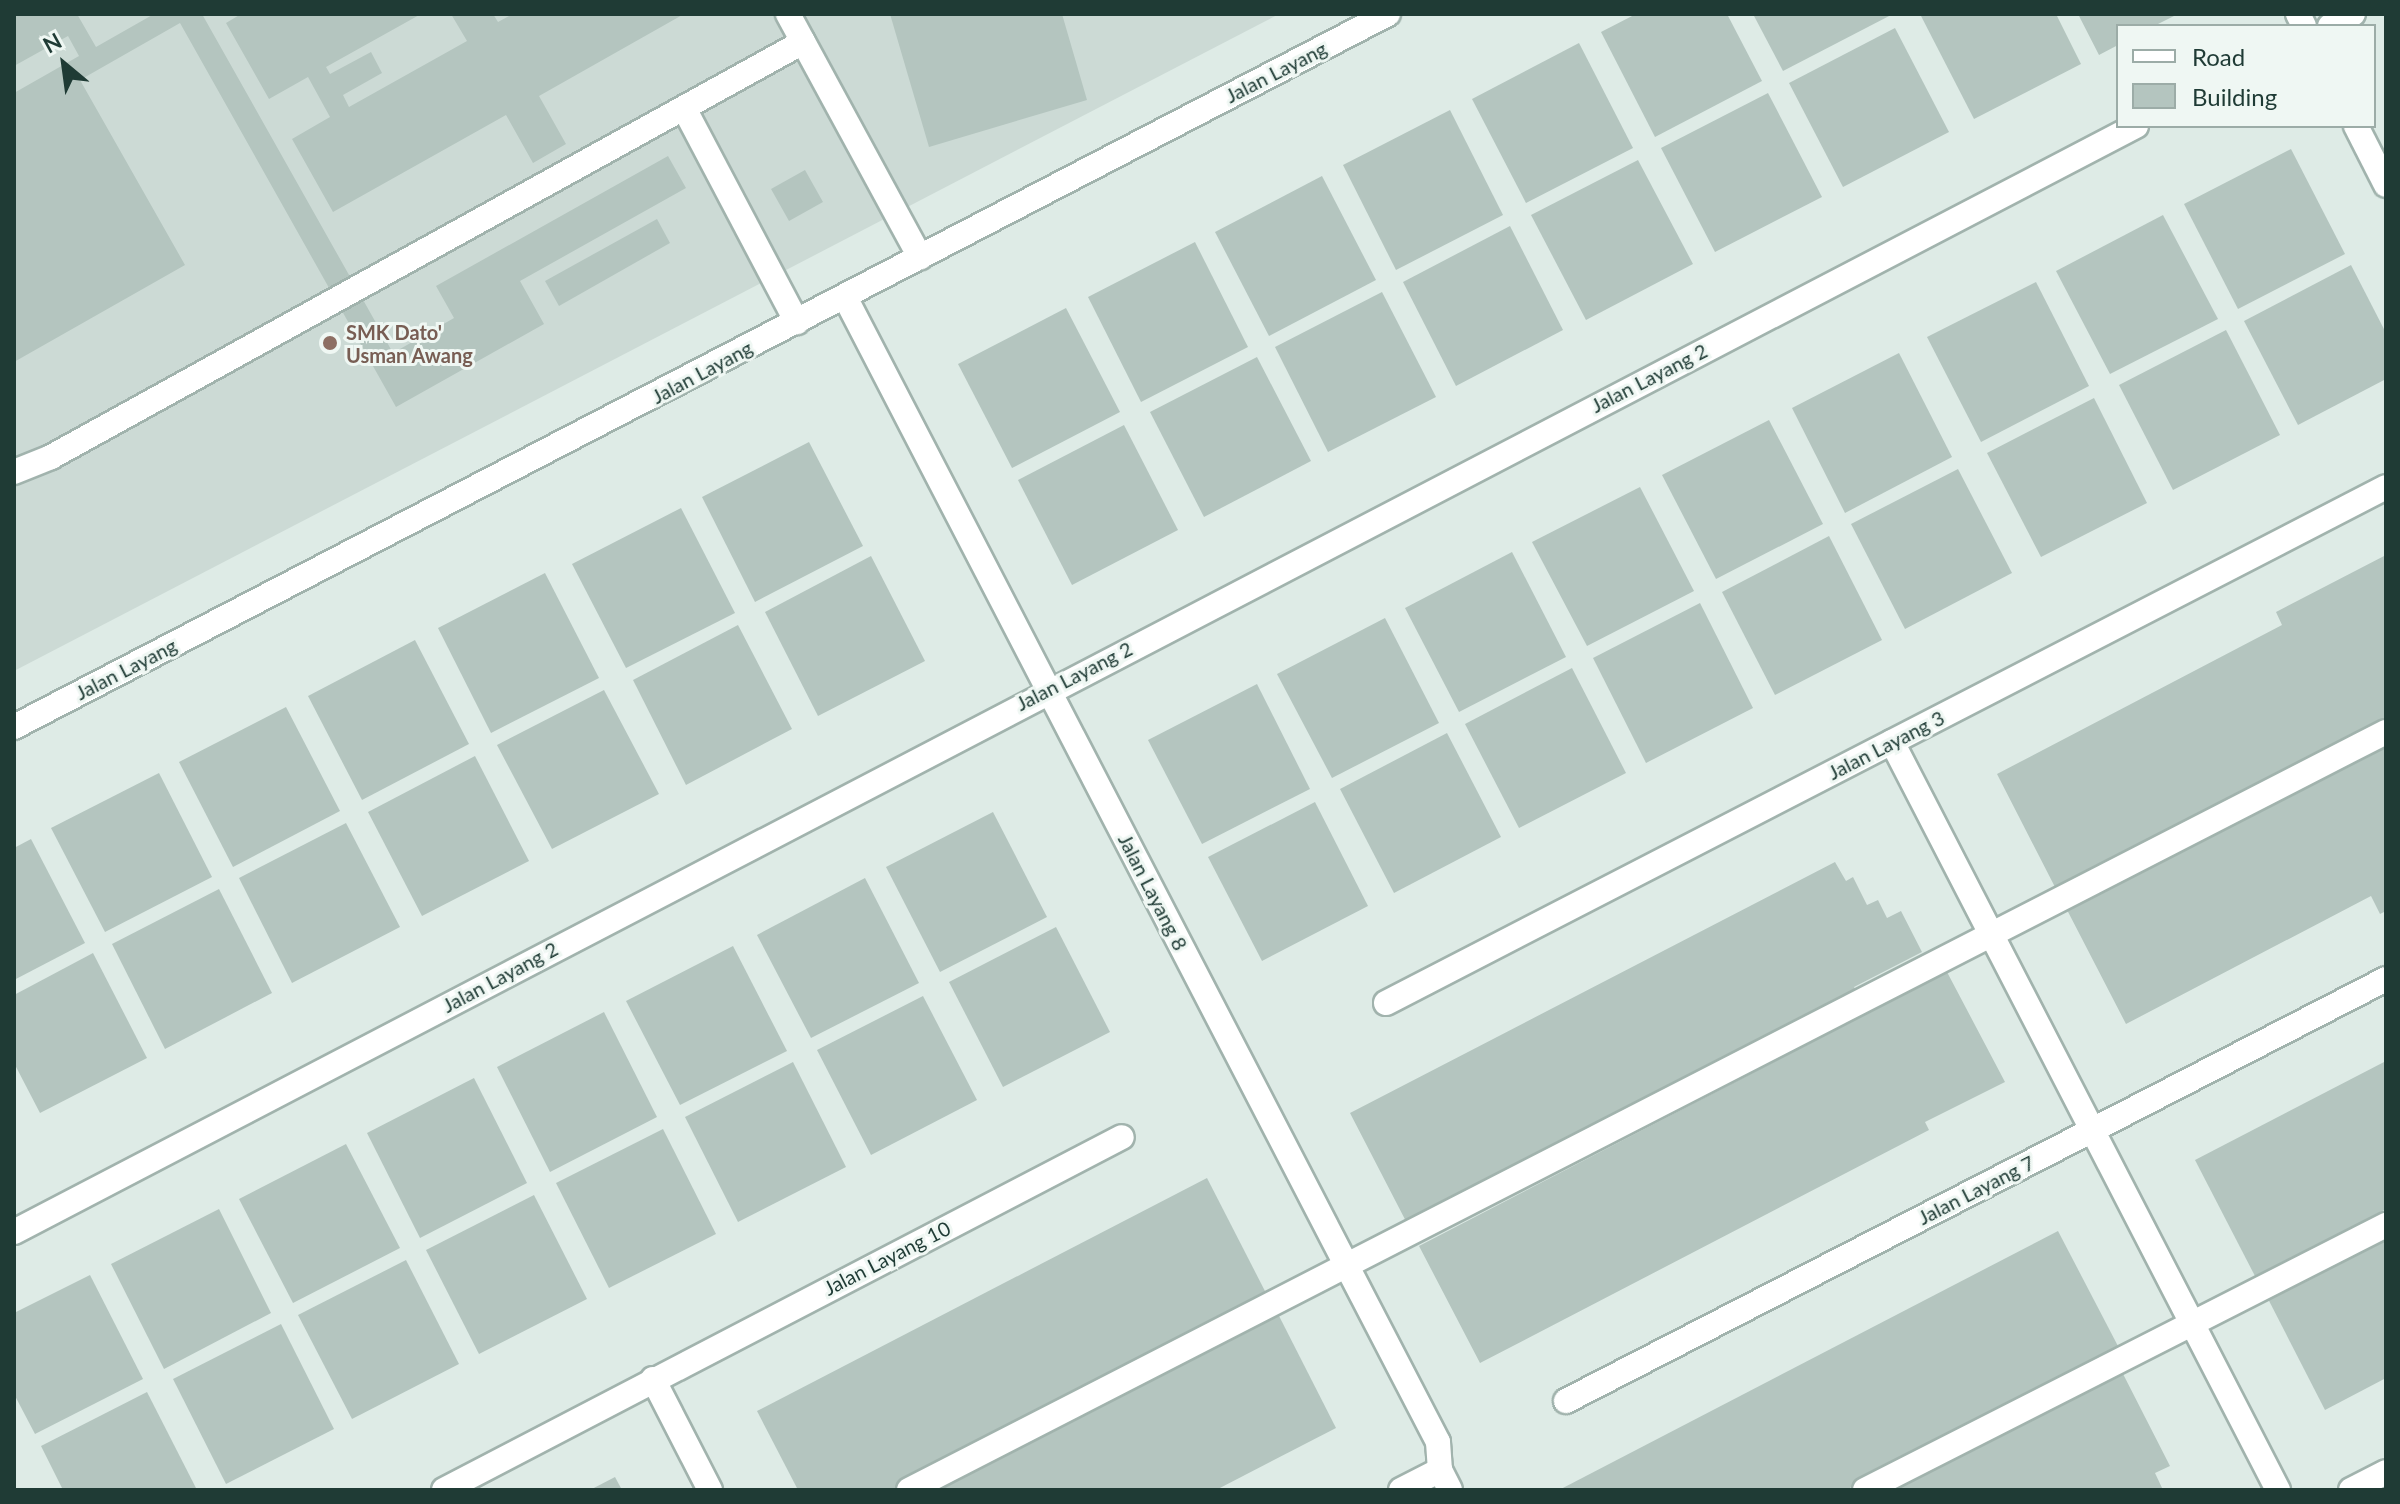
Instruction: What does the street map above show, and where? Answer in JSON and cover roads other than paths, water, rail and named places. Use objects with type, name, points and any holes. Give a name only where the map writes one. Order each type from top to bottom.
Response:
[{"type":"street","points":[[788,14],[920,257]]},
{"type":"street","name":"Jalan Layang","points":[[14,727],[1388,14]]},
{"type":"street","points":[[2334,24],[2353,14]]},
{"type":"street","points":[[14,472],[51,457],[685,110],[803,42]]},
{"type":"street","points":[[685,110],[797,322]]},
{"type":"street","name":"Jalan Layang 2","points":[[14,1232],[1047,689],[2132,128]]},
{"type":"street","points":[[2357,128],[2386,185]]},
{"type":"street","name":"Jalan Layang 8","points":[[845,297],[1438,1442],[1445,1480]]},
{"type":"street","name":"Jalan Layang 3","points":[[1386,1003],[2386,487]]},
{"type":"street","points":[[909,1490],[2386,732]]},
{"type":"street","points":[[1892,742],[1993,932],[2278,1490]]},
{"type":"street","name":"Jalan Layang 7","points":[[1566,1401],[2386,979]]},
{"type":"street","name":"Jalan Layang 10","points":[[444,1490],[1122,1137]]},
{"type":"street","points":[[1865,1490],[2386,1225]]},
{"type":"street","points":[[653,1379],[710,1490]]},
{"type":"street","points":[[2351,1490],[2386,1472]]},
{"type":"street","points":[[1401,1490],[1445,1480]]},
{"type":"place","name":"SMK Dato' Usman Awang","points":[[330,343]]}]
